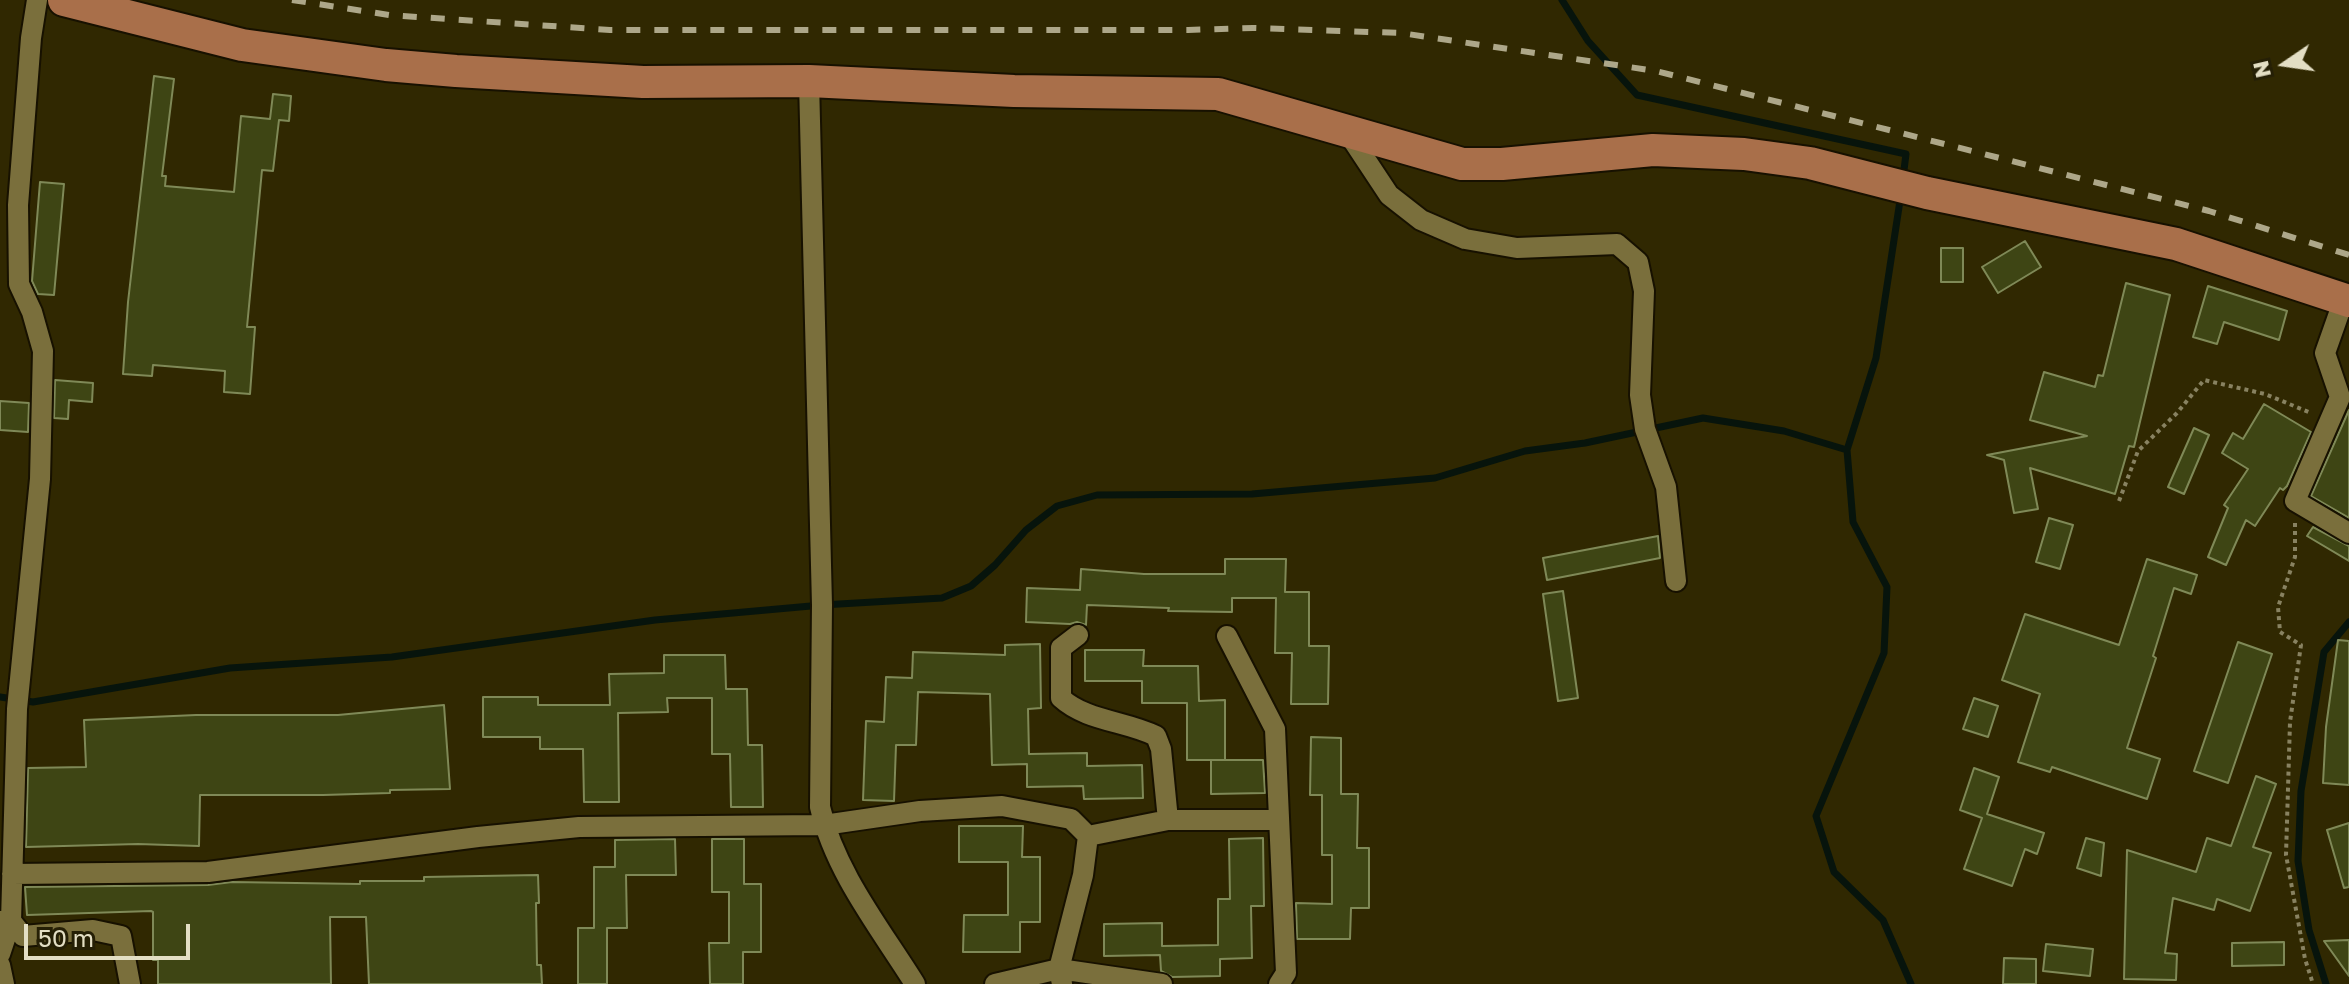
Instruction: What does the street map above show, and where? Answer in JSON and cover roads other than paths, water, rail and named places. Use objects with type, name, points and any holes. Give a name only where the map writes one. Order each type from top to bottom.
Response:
[{"type":"main road","points":[[64,0],[242,45],[386,65],[530,77],[643,82],[809,81],[1014,91],[1218,94],[1462,164],[1502,164],[1653,150],[1810,163],[1927,193],[2176,244],[2347,300]]},
{"type":"street","points":[[0,954],[12,874],[17,709],[40,479],[43,351],[32,312],[19,284],[18,205],[31,38],[37,0]]},
{"type":"street","points":[[809,81],[822,605],[820,807],[824,825],[854,889],[915,984]]},
{"type":"street","points":[[1346,130],[1389,195],[1421,220],[1465,239],[1517,248],[1617,244],[1638,262],[1644,291],[1640,395],[1645,429],[1666,487],[1676,581]]},
{"type":"street","points":[[2347,300],[2325,353],[2340,397],[2295,501],[2349,533]]},
{"type":"street","points":[[1078,635],[1061,648],[1061,698],[1074,709],[1141,728],[1156,736],[1161,749],[1168,820]]},
{"type":"street","points":[[1227,636],[1275,729],[1286,973],[1279,984]]},
{"type":"street","points":[[12,874],[208,872],[579,827],[824,825],[920,811],[1002,806],[1071,819],[1088,836]]},
{"type":"street","points":[[1088,836],[1168,820],[1279,820]]},
{"type":"street","points":[[1060,977],[1083,875],[1088,836]]},
{"type":"street","points":[[6,921],[23,936],[93,930],[121,936],[130,984]]},
{"type":"street","points":[[0,965],[4,984]]},
{"type":"street","points":[[995,984],[1060,977],[1162,984]]},
{"type":"waterway","points":[[1562,0],[1588,41],[1637,95],[1906,154],[1903,178]]},
{"type":"waterway","points":[[1901,194],[1876,358],[1847,450],[1853,522],[1887,587],[1884,653],[1816,816],[1834,872],[1883,920],[1911,984]]},
{"type":"waterway","points":[[0,697],[33,702],[230,668],[392,657],[655,620],[942,598],[971,586],[995,565],[1026,530],[1057,506],[1097,495],[1252,494],[1435,478],[1525,451],[1585,443],[1703,418],[1784,431],[1847,450]]},
{"type":"waterway","points":[[2326,984],[2309,930],[2298,861],[2301,791],[2324,652],[2349,622]]},
{"type":"railway","points":[[292,0],[389,15],[610,30],[1253,28],[1401,33],[1656,71],[2209,211],[2349,255]]}]
